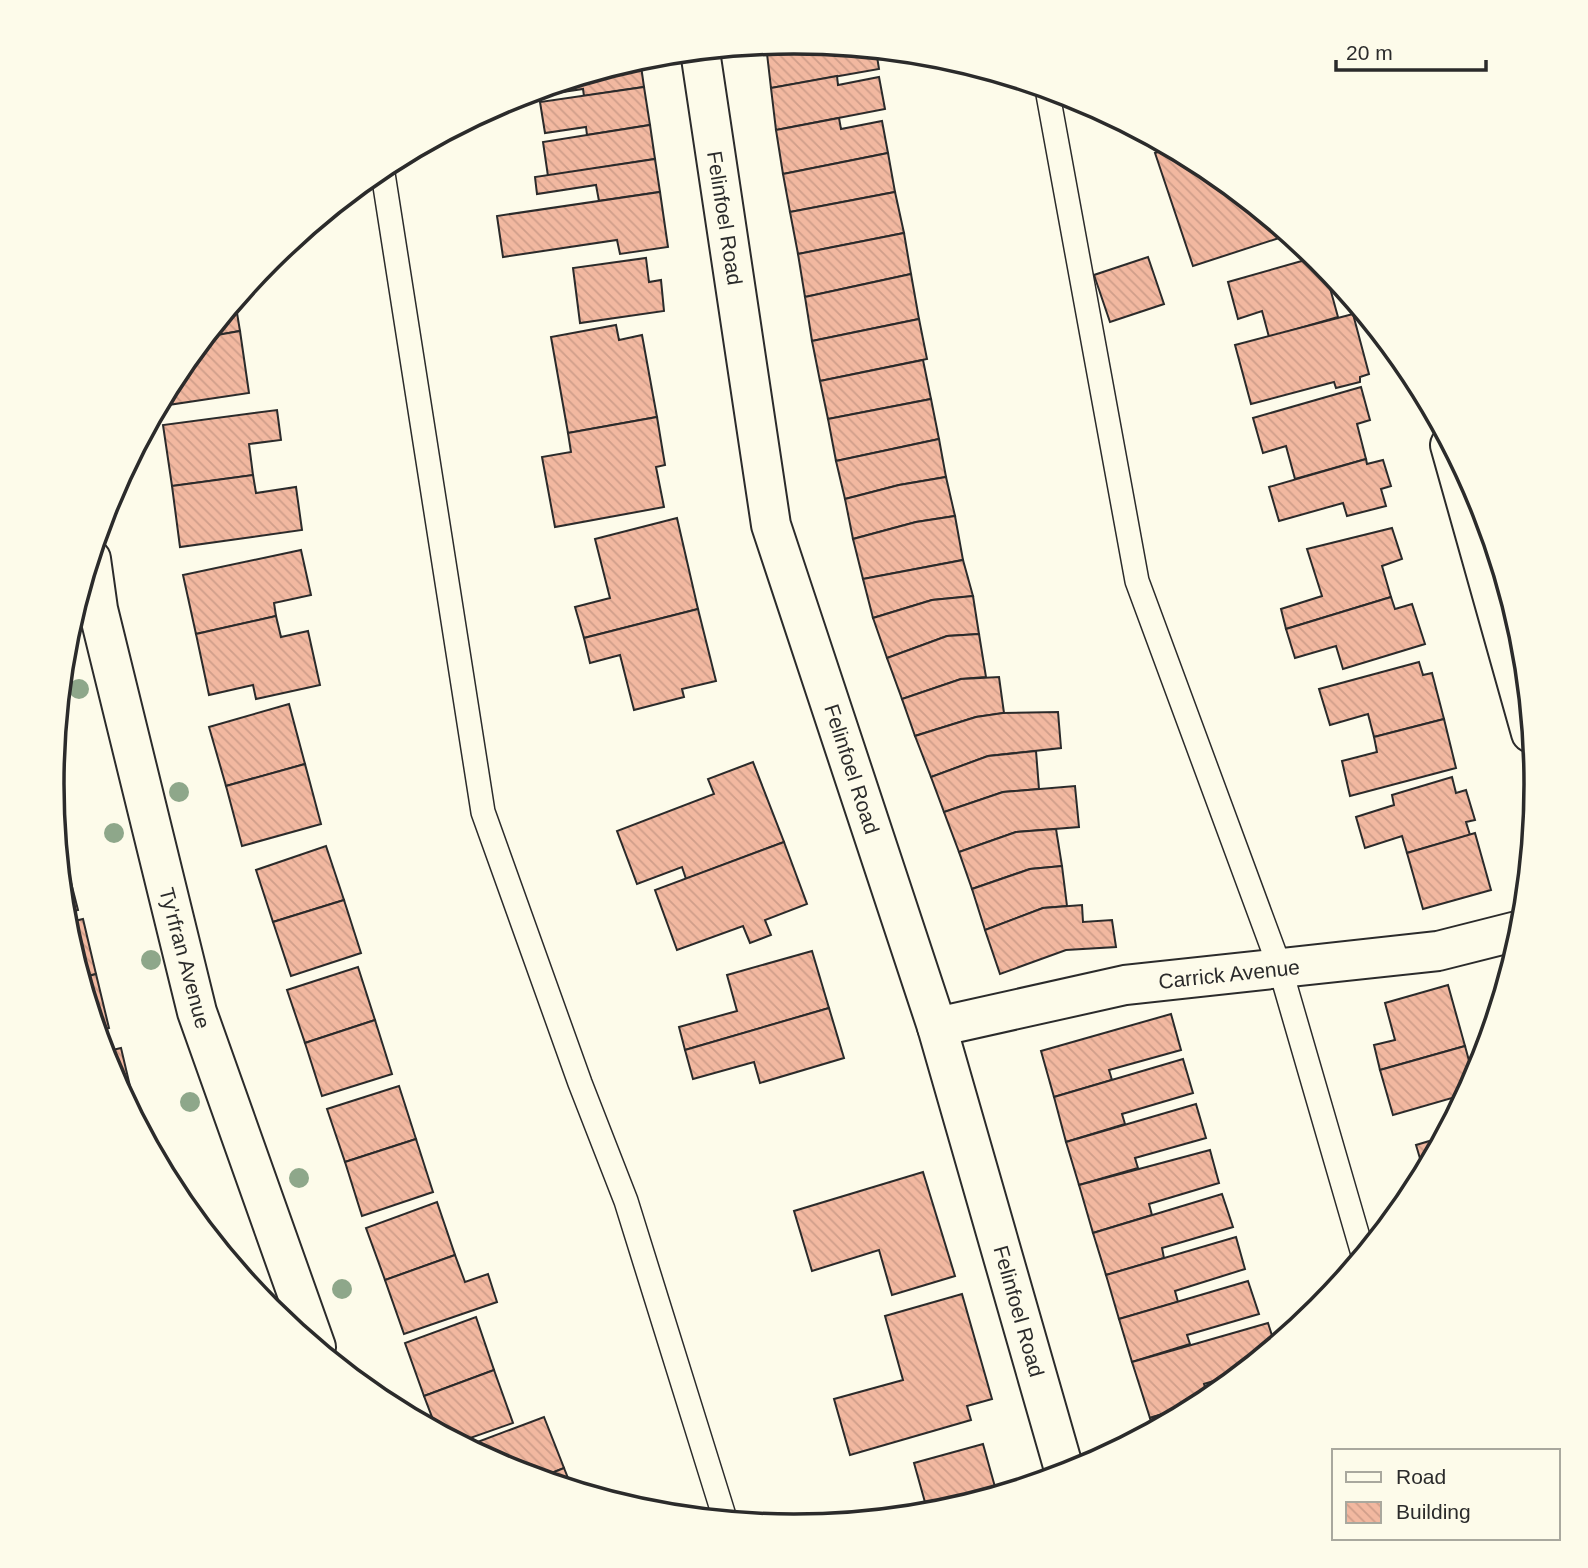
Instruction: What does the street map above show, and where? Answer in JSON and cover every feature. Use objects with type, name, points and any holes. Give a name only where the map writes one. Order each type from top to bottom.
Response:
[{"type":"street","name":"Felinfoel Road","points":[[701,60],[771,525],[937,1027],[1062,1462]]},
{"type":"street","points":[[1465,499],[1517,683]]},
{"type":"street","name":"Ty'rfran Avenue","points":[[94,579],[98,610],[197,1012],[310,1330]]},
{"type":"street","name":"Carrick Avenue","points":[[937,1027],[1125,985],[1438,951],[1508,933]]},
{"type":"lane","points":[[1048,100],[1137,581],[1280,968],[1360,1244]]},
{"type":"lane","points":[[384,181],[483,812],[580,1083],[626,1201],[722,1510]]},
{"type":"building","points":[[767,55],[877,59],[879,69],[771,88]]},
{"type":"building","points":[[642,70],[644,87],[584,96],[583,89],[562,92]]},
{"type":"building","points":[[837,76],[838,85],[879,77],[885,109],[776,130],[771,88]]},
{"type":"building","points":[[644,87],[650,125],[587,135],[586,127],[545,133],[540,102]]},
{"type":"building","points":[[839,118],[841,129],[882,121],[888,153],[783,174],[776,130]]},
{"type":"building","points":[[650,125],[655,159],[548,176],[543,142]]},
{"type":"building","points":[[1159,152],[1199,177],[1278,238],[1193,266],[1155,153]]},
{"type":"building","points":[[888,153],[895,192],[790,212],[783,174]]},
{"type":"building","points":[[655,159],[660,192],[599,201],[596,185],[537,194],[535,177]]},
{"type":"building","points":[[660,192],[668,247],[620,254],[617,240],[503,257],[497,216]]},
{"type":"building","points":[[895,192],[904,233],[798,254],[790,212]]},
{"type":"building","points":[[904,233],[911,274],[805,297],[798,254]]},
{"type":"building","points":[[1148,257],[1164,304],[1110,322],[1094,275]]},
{"type":"building","points":[[646,258],[649,282],[661,280],[664,311],[580,323],[573,268]]},
{"type":"building","points":[[1302,261],[1331,290],[1338,317],[1269,337],[1262,311],[1238,319],[1228,282]]},
{"type":"building","points":[[911,274],[919,319],[812,341],[805,297]]},
{"type":"building","points":[[237,313],[240,331],[219,335]]},
{"type":"building","points":[[1352,314],[1369,374],[1360,377],[1360,382],[1336,388],[1334,382],[1251,404],[1235,345]]},
{"type":"building","points":[[919,319],[927,359],[820,381],[812,341]]},
{"type":"building","points":[[616,325],[619,340],[642,335],[657,417],[568,433],[551,337]]},
{"type":"building","points":[[240,331],[249,393],[171,405],[187,379],[219,335]]},
{"type":"building","points":[[923,360],[931,399],[828,419],[820,381]]},
{"type":"building","points":[[1361,387],[1370,420],[1357,424],[1366,459],[1295,479],[1286,446],[1263,453],[1253,418]]},
{"type":"building","points":[[931,399],[939,439],[836,461],[828,419]]},
{"type":"building","points":[[277,410],[281,440],[249,444],[253,475],[172,486],[163,425]]},
{"type":"building","points":[[657,417],[665,465],[656,467],[664,507],[555,527],[542,457],[571,452],[568,433]]},
{"type":"building","points":[[939,439],[946,477],[899,485],[845,499],[836,461]]},
{"type":"building","points":[[1366,459],[1367,464],[1383,460],[1391,486],[1381,489],[1386,506],[1347,516],[1343,503],[1279,521],[1269,487]]},
{"type":"building","points":[[253,475],[256,493],[296,487],[302,530],[180,547],[172,486]]},
{"type":"building","points":[[946,477],[955,516],[916,522],[853,539],[845,499],[899,485]]},
{"type":"building","points":[[955,516],[963,560],[863,579],[853,539],[916,522]]},
{"type":"building","points":[[677,518],[698,609],[584,638],[575,607],[610,598],[595,539]]},
{"type":"building","points":[[1392,528],[1402,559],[1382,566],[1391,597],[1286,629],[1281,609],[1322,596],[1307,549]]},
{"type":"building","points":[[301,550],[311,595],[274,603],[276,616],[196,634],[183,575]]},
{"type":"building","points":[[963,560],[973,596],[932,600],[873,618],[863,579]]},
{"type":"building","points":[[973,596],[979,634],[947,636],[887,658],[873,618],[932,600]]},
{"type":"building","points":[[1391,597],[1395,609],[1412,604],[1425,644],[1343,669],[1336,646],[1295,658],[1286,629]]},
{"type":"building","points":[[698,609],[716,681],[682,689],[684,697],[634,710],[620,655],[590,663],[584,638]]},
{"type":"building","points":[[276,616],[281,637],[308,631],[320,685],[256,699],[253,685],[209,695],[196,634]]},
{"type":"building","points":[[979,634],[986,677],[961,679],[902,699],[887,658],[947,636]]},
{"type":"building","points":[[1419,662],[1423,675],[1432,673],[1444,719],[1374,737],[1368,714],[1330,725],[1319,689]]},
{"type":"building","points":[[999,677],[1004,713],[976,717],[915,736],[902,699],[961,679]]},
{"type":"building","points":[[289,704],[305,764],[226,786],[209,727]]},
{"type":"building","points":[[1058,712],[1061,748],[988,756],[931,777],[915,736],[976,717],[1003,713]]},
{"type":"building","points":[[1444,719],[1456,768],[1350,796],[1342,761],[1377,752],[1374,737]]},
{"type":"building","points":[[1036,751],[1039,789],[1003,792],[944,812],[931,777],[988,756]]},
{"type":"building","points":[[753,762],[784,842],[686,879],[682,867],[637,884],[617,831],[714,794],[708,779]]},
{"type":"building","points":[[305,764],[321,824],[242,846],[226,786]]},
{"type":"building","points":[[1452,777],[1456,793],[1466,790],[1475,820],[1466,822],[1470,835],[1407,853],[1402,836],[1365,848],[1356,817],[1394,805],[1392,795]]},
{"type":"building","points":[[1075,786],[1079,827],[1016,832],[959,852],[944,812],[1003,792]]},
{"type":"building","points":[[1056,829],[1062,866],[1030,869],[972,889],[959,852],[1016,832]]},
{"type":"building","points":[[1475,833],[1491,890],[1423,909],[1407,853]]},
{"type":"building","points":[[784,842],[807,904],[765,920],[771,935],[750,943],[743,926],[677,950],[655,890]]},
{"type":"building","points":[[326,846],[344,900],[273,922],[256,870]]},
{"type":"building","points":[[1062,866],[1067,906],[1043,908],[985,930],[972,889],[1030,869]]},
{"type":"building","points":[[70,878],[78,910],[75,911]]},
{"type":"building","points":[[344,900],[361,953],[291,976],[273,922]]},
{"type":"building","points":[[1082,905],[1083,922],[1112,920],[1116,947],[1066,950],[1000,974],[985,930],[1043,908]]},
{"type":"building","points":[[83,919],[96,974],[90,976],[77,920]]},
{"type":"building","points":[[812,951],[829,1008],[685,1050],[679,1027],[737,1011],[727,975]]},
{"type":"building","points":[[358,967],[375,1020],[305,1043],[287,990]]},
{"type":"building","points":[[96,974],[109,1028],[107,1029],[103,1019],[90,976]]},
{"type":"building","points":[[1448,985],[1465,1046],[1380,1070],[1374,1045],[1395,1040],[1385,1003]]},
{"type":"building","points":[[829,1008],[844,1058],[760,1083],[754,1062],[693,1079],[685,1050]]},
{"type":"building","points":[[1171,1014],[1181,1050],[1109,1070],[1112,1080],[1054,1097],[1041,1051]]},
{"type":"building","points":[[375,1020],[392,1074],[322,1096],[305,1043]]},
{"type":"building","points":[[1465,1046],[1469,1061],[1452,1098],[1393,1115],[1380,1070]]},
{"type":"building","points":[[121,1048],[129,1084],[120,1063],[115,1049]]},
{"type":"building","points":[[1183,1059],[1193,1093],[1122,1114],[1125,1124],[1066,1142],[1054,1097]]},
{"type":"building","points":[[399,1086],[416,1139],[345,1162],[327,1109]]},
{"type":"building","points":[[1196,1104],[1206,1138],[1135,1158],[1138,1168],[1079,1185],[1066,1142]]},
{"type":"building","points":[[416,1139],[433,1192],[362,1216],[345,1162]]},
{"type":"building","points":[[1430,1141],[1420,1159],[1416,1145]]},
{"type":"building","points":[[1210,1150],[1219,1183],[1149,1204],[1152,1215],[1093,1233],[1079,1185]]},
{"type":"building","points":[[923,1172],[955,1276],[892,1295],[879,1250],[812,1271],[794,1211]]},
{"type":"building","points":[[1222,1194],[1233,1227],[1162,1248],[1164,1258],[1106,1275],[1093,1233]]},
{"type":"building","points":[[437,1202],[455,1255],[385,1280],[366,1228]]},
{"type":"building","points":[[1236,1237],[1245,1269],[1175,1291],[1178,1302],[1119,1319],[1106,1275]]},
{"type":"building","points":[[455,1255],[465,1282],[488,1274],[497,1302],[404,1334],[385,1280]]},
{"type":"building","points":[[1248,1281],[1259,1314],[1187,1335],[1190,1344],[1132,1362],[1119,1319]]},
{"type":"building","points":[[962,1294],[992,1399],[967,1406],[971,1420],[850,1455],[834,1399],[903,1380],[885,1316]]},
{"type":"building","points":[[476,1317],[494,1370],[424,1396],[405,1343]]},
{"type":"building","points":[[1268,1323],[1272,1335],[1212,1381],[1204,1384],[1205,1387],[1199,1391],[1162,1414],[1150,1418],[1132,1362]]},
{"type":"building","points":[[494,1370],[513,1423],[471,1438],[432,1418],[424,1396]]},
{"type":"building","points":[[544,1417],[564,1468],[553,1473],[479,1442]]},
{"type":"building","points":[[983,1444],[995,1485],[925,1502],[914,1463]]},
{"type":"building","points":[[564,1468],[568,1478],[559,1475],[553,1473]]}]
